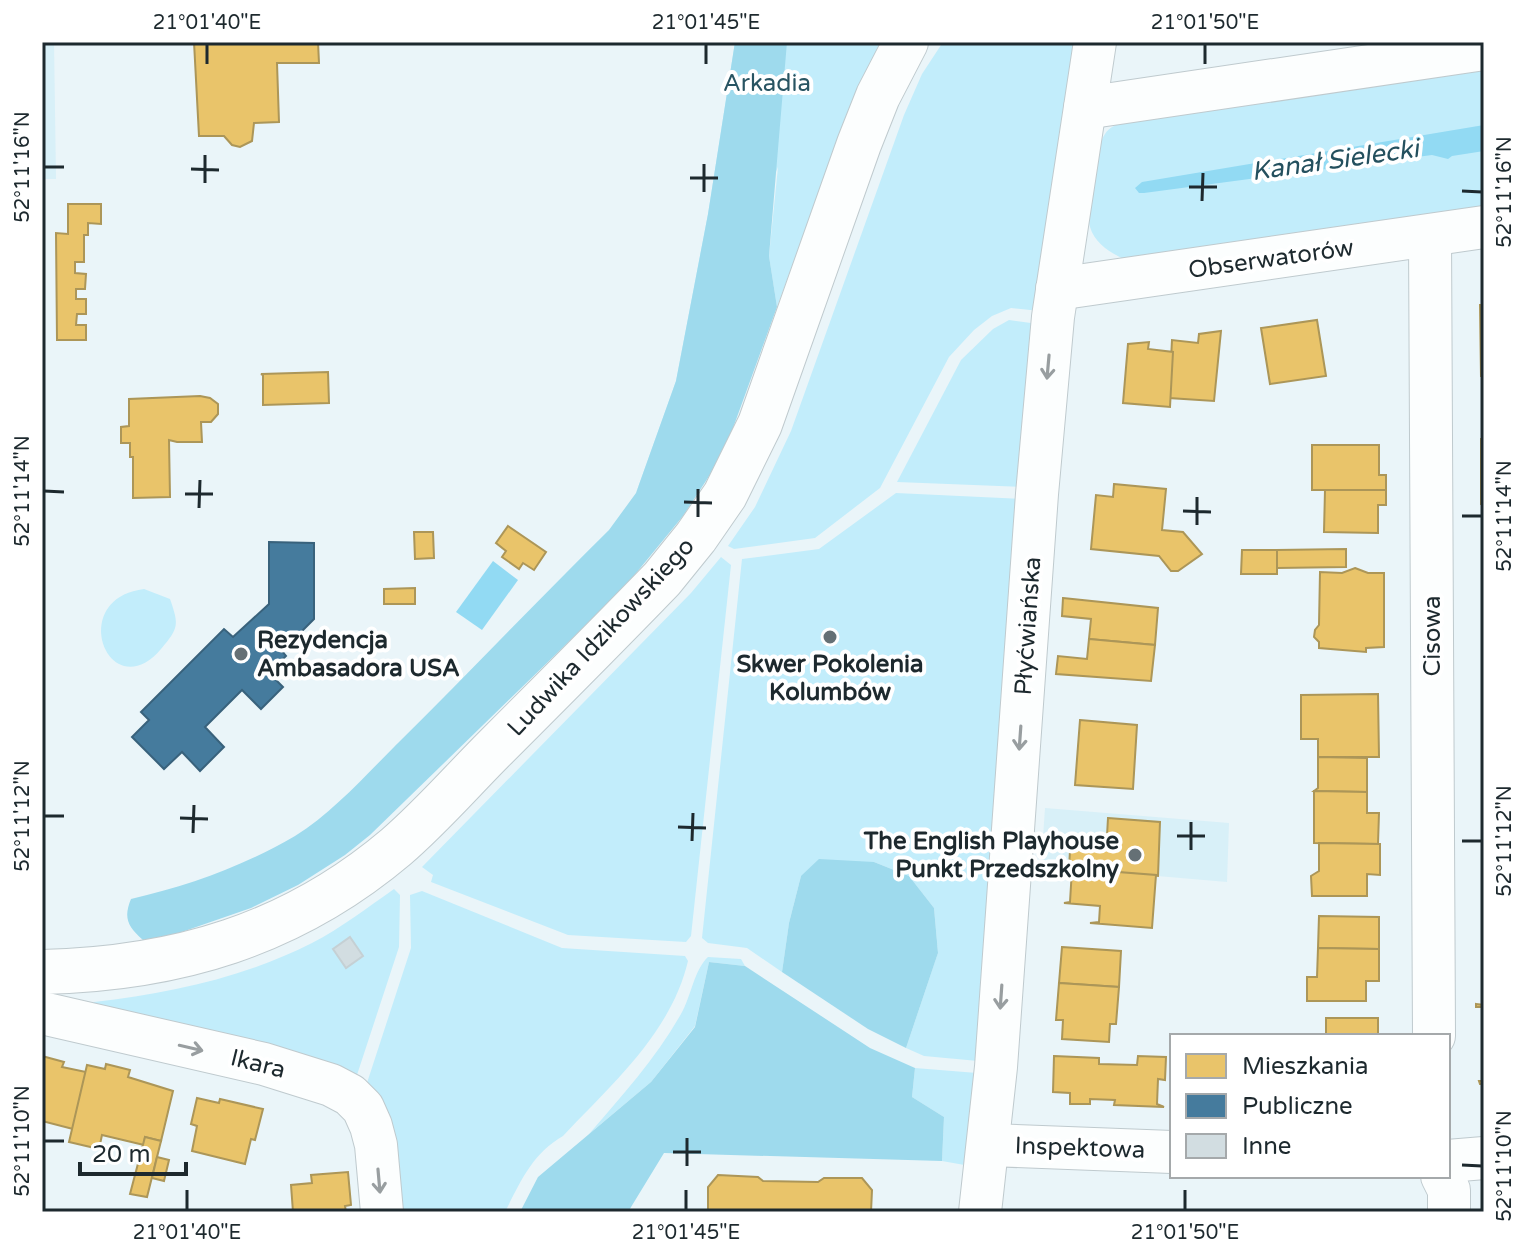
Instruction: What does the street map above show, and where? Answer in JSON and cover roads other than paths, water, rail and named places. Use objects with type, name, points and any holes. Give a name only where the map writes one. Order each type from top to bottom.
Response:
[{"type":"street","name":"Ludwika Idzikowskiego","points":[[42,972],[136,966],[203,951],[249,936],[336,892],[408,836],[662,579],[725,495],[760,424],[859,144],[878,96],[906,42]]},
{"type":"street","name":"Płyćwiańska","points":[[980,1212],[989,1145],[1037,494],[1057,289],[1095,42]]},
{"type":"street","points":[[1085,108],[1484,49]]},
{"type":"street","name":"Obserwatorów","points":[[1057,289],[1484,227]]},
{"type":"street","name":"Cisowa","points":[[1430,236],[1434,1034]]},
{"type":"street","name":"Ikara","points":[[42,1013],[264,1064],[331,1085],[350,1095],[363,1108],[371,1126],[376,1145],[382,1212]]},
{"type":"street","name":"Inspektowa","points":[[989,1145],[1170,1152]]},
{"type":"street","points":[[1450,1161],[1484,1158]]},
{"type":"street","points":[[1443,1178],[1449,1190],[1449,1212]]},
{"type":"water","name":"Kanał Sielecki","points":[[1484,125],[1484,151],[1448,159],[1432,155],[1144,193],[1139,193],[1135,188],[1142,182]]},
{"type":"water","points":[[493,561],[518,580],[482,630],[456,612]]},
{"type":"place","name":"Skwer Pokolenia Kolumbów","points":[[830,637]]},
{"type":"place","name":"Rezydencja Ambasadora USA","points":[[241,654]]},
{"type":"place","name":"The English Playhouse Punkt Przedszkolny","points":[[1135,855]]},
{"type":"park label","name":"Arkadia","points":[[767,83]]}]
